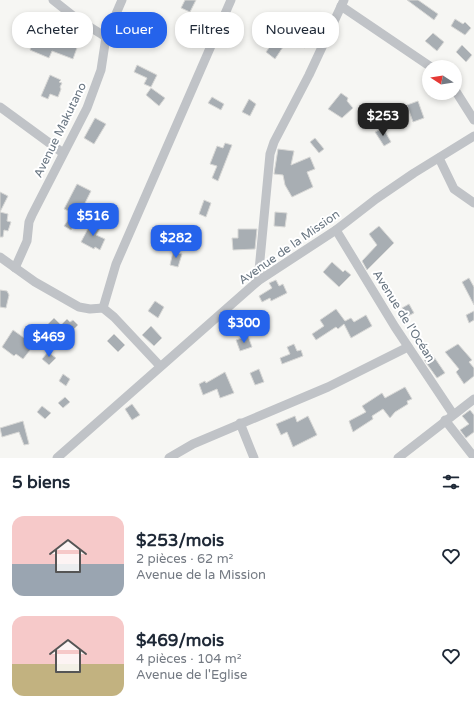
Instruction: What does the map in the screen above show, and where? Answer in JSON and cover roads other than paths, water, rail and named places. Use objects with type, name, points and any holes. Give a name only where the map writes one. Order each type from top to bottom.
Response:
[{"type":"street","points":[[53,0],[77,19],[101,34]]},
{"type":"street","name":"Avenue Makutano","points":[[117,12],[122,0]]},
{"type":"street","points":[[103,308],[116,264],[232,0]]},
{"type":"street","points":[[258,281],[270,154],[274,142],[310,75],[342,3],[422,61]]},
{"type":"street","name":"Avenue Makutano","points":[[15,268],[27,241],[29,222],[87,108],[101,70],[104,48]]},
{"type":"street","points":[[461,100],[474,120]]},
{"type":"street","points":[[0,107],[63,153]]},
{"type":"street","name":"Avenue de la Mission","points":[[57,458],[258,281],[336,230],[376,199],[474,136]]},
{"type":"street","points":[[439,158],[454,189],[474,203]]},
{"type":"street","name":"Avenue de l'Océan","points":[[336,230],[408,347],[453,414]]},
{"type":"street","points":[[0,257],[35,282],[79,307],[90,309],[103,308],[119,321],[160,366]]},
{"type":"street","points":[[169,458],[193,444],[328,387],[408,347]]},
{"type":"street","points":[[398,458],[474,398]]},
{"type":"street","points":[[445,420],[474,457]]},
{"type":"street","points":[[240,423],[254,458]]}]
